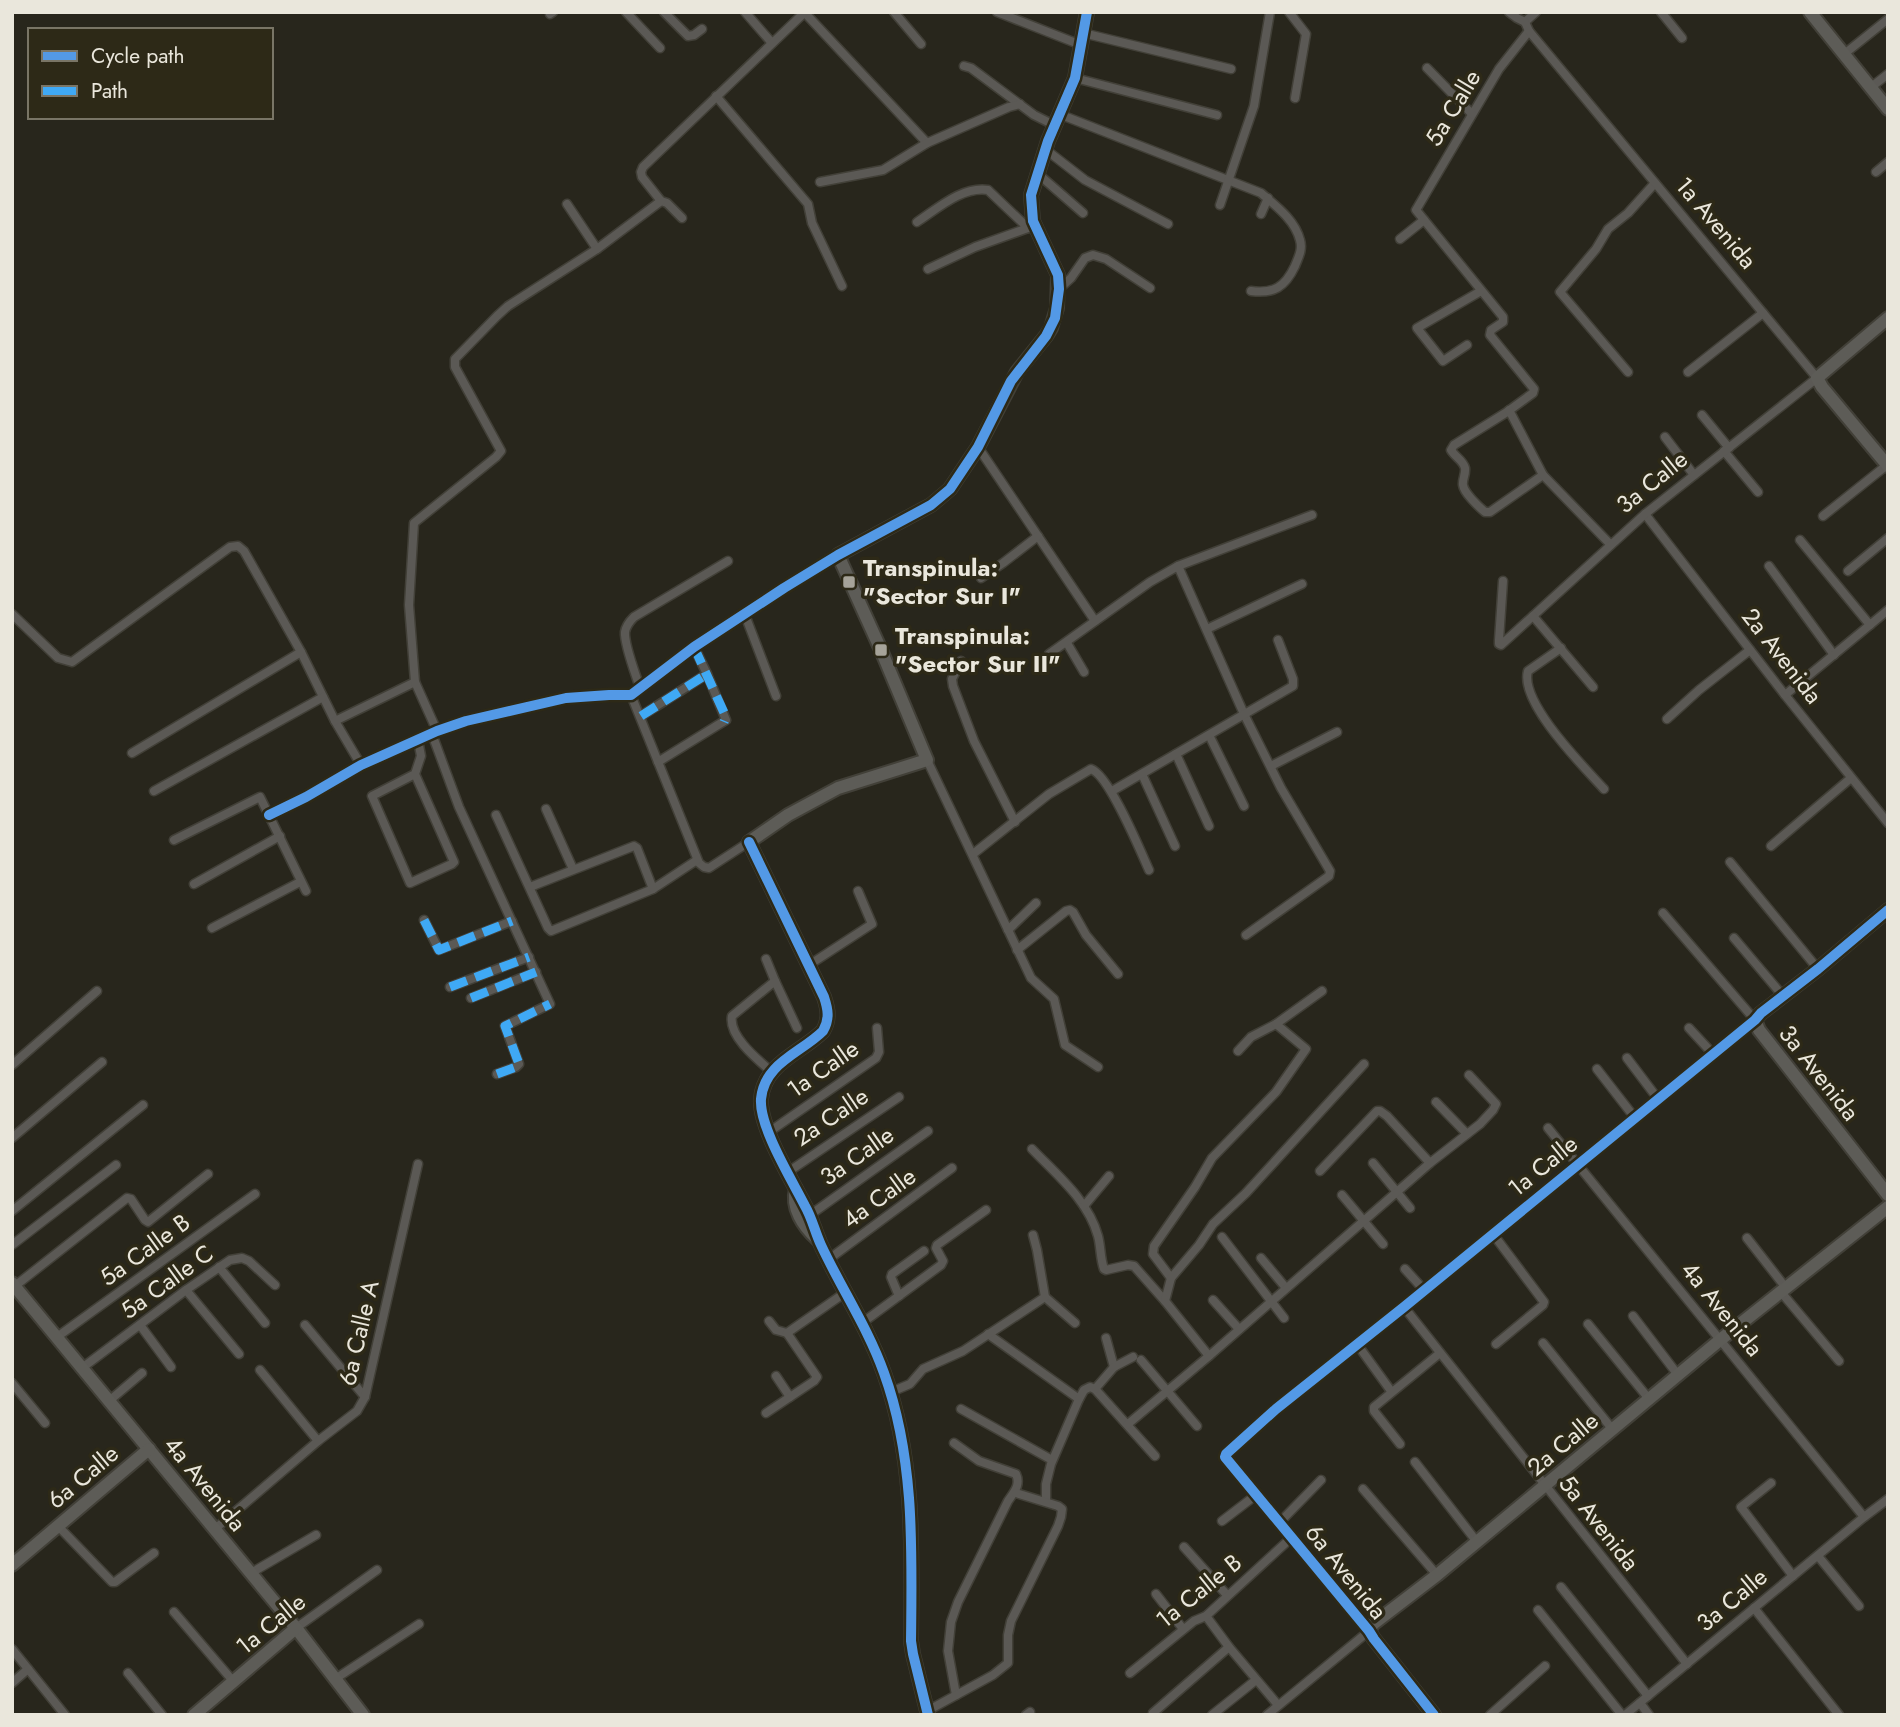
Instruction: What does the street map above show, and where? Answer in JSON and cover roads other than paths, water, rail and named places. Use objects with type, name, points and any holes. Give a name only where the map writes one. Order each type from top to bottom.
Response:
[{"type":"street","points":[[626,12],[660,48]]},
{"type":"street","points":[[664,12],[688,36],[702,29]]},
{"type":"street","points":[[745,12],[772,43]]},
{"type":"street","points":[[682,218],[661,201],[642,177],[643,167],[805,12],[927,143]]},
{"type":"street","points":[[894,12],[921,44]]},
{"type":"street","points":[[996,12],[1082,39],[1231,69]]},
{"type":"street","points":[[1031,226],[1030,203],[1037,173],[1075,78],[1087,12]]},
{"type":"street","points":[[1220,205],[1254,106],[1270,12]]},
{"type":"street","points":[[1289,12],[1306,34],[1295,98]]},
{"type":"street","points":[[1509,12],[1525,22],[1536,12]]},
{"type":"street","points":[[1661,12],[1682,38]]},
{"type":"street","points":[[1810,12],[1888,109]]},
{"type":"street","points":[[1843,55],[1888,19]]},
{"type":"street","name":"1a Avenida","points":[[1525,22],[1529,31],[1887,463]]},
{"type":"street","name":"5a Calle","points":[[1424,220],[1416,208],[1499,69],[1529,31]]},
{"type":"street","points":[[964,66],[971,68],[1038,117],[1057,120],[1261,193],[1268,198],[1290,220],[1300,240],[1301,250],[1293,272],[1280,286],[1264,293],[1251,291]]},
{"type":"street","points":[[1427,68],[1472,114]]},
{"type":"street","points":[[1870,88],[1888,74]]},
{"type":"street","points":[[1075,78],[1217,115]]},
{"type":"street","points":[[716,96],[808,204],[812,222],[842,286]]},
{"type":"street","points":[[820,182],[883,170],[927,143],[1020,104]]},
{"type":"street","points":[[1045,149],[1086,180],[1168,224]]},
{"type":"street","points":[[1876,172],[1888,162]]},
{"type":"street","points":[[1037,173],[1083,213]]},
{"type":"street","points":[[1628,372],[1560,292],[1587,261],[1608,229],[1657,186]]},
{"type":"street","points":[[269,815],[361,765],[466,721],[566,698],[631,695],[694,647],[784,588],[939,499],[957,479],[978,447],[1011,381],[1051,328],[1057,309],[1058,275],[1031,226],[985,189],[960,194],[917,222]]},
{"type":"street","points":[[1261,214],[1268,198]]},
{"type":"street","points":[[497,1074],[519,1065],[506,1025],[550,1004],[459,807],[435,732],[415,682],[409,605],[414,522],[501,451],[455,367],[455,359],[508,306],[597,249],[661,201]]},
{"type":"street","points":[[567,204],[597,249]]},
{"type":"street","points":[[1400,239],[1424,220],[1504,319],[1491,330],[1490,335],[1534,391],[1454,445],[1452,453],[1465,467],[1463,487],[1475,503],[1485,512],[1490,512],[1543,475]]},
{"type":"street","points":[[928,269],[975,247],[1031,226]]},
{"type":"street","points":[[1059,289],[1071,278],[1085,258],[1093,256],[1106,259],[1150,288]]},
{"type":"street","points":[[1468,345],[1443,361],[1417,328],[1480,290]]},
{"type":"street","points":[[1688,372],[1763,313]]},
{"type":"street","name":"3a Calle","points":[[1503,581],[1500,645],[1645,514],[1817,378],[1888,318]]},
{"type":"street","points":[[1509,410],[1543,475],[1610,544]]},
{"type":"street","points":[[1702,415],[1758,492]]},
{"type":"street","points":[[1665,437],[1694,475]]},
{"type":"street","points":[[978,447],[1095,621]]},
{"type":"street","points":[[1823,516],[1887,463]]},
{"type":"street","name":"2a Avenida","points":[[1645,514],[1888,823]]},
{"type":"street","points":[[1049,654],[1168,570],[1312,515]]},
{"type":"street","points":[[981,578],[1038,536]]},
{"type":"street","points":[[1848,571],[1888,538]]},
{"type":"street","points":[[1800,540],[1870,625]]},
{"type":"street","points":[[12,614],[58,658],[72,662],[230,547],[238,547],[244,551],[301,652],[335,721],[361,765]]},
{"type":"street","points":[[838,555],[927,760],[1017,950],[1032,979],[1054,999],[1066,1047],[1098,1067]]},
{"type":"street","points":[[640,688],[626,639],[625,629],[629,622],[728,561]]},
{"type":"street","points":[[1178,566],[1244,714],[1291,808],[1330,873],[1246,935]]},
{"type":"street","points":[[1769,566],[1834,655]]},
{"type":"street","points":[[1206,629],[1302,584]]},
{"type":"street","points":[[1785,695],[1888,610]]},
{"type":"street","points":[[745,615],[776,696]]},
{"type":"street","points":[[1533,616],[1593,687]]},
{"type":"street","points":[[1111,791],[1294,684],[1278,640]]},
{"type":"street","points":[[1067,643],[1084,672]]},
{"type":"street","points":[[658,762],[726,720],[694,647]]},
{"type":"street","points":[[1561,648],[1528,671],[1530,689],[1543,718],[1604,789]]},
{"type":"street","points":[[1667,719],[1750,650]]},
{"type":"street","points":[[132,753],[301,652]]},
{"type":"street","points":[[961,661],[952,679],[953,686],[974,741],[1015,822]]},
{"type":"street","points":[[641,716],[707,674]]},
{"type":"street","points":[[335,721],[415,682]]},
{"type":"street","points":[[631,695],[697,860],[704,867],[709,868],[788,815],[838,788],[927,760]]},
{"type":"street","points":[[155,791],[323,696]]},
{"type":"street","points":[[1271,766],[1337,732]]},
{"type":"street","points":[[1209,734],[1244,806]]},
{"type":"street","points":[[415,774],[372,796],[410,883],[454,862],[415,774],[421,756],[418,740]]},
{"type":"street","points":[[1175,754],[1209,826]]},
{"type":"street","points":[[973,854],[1049,794],[1091,769],[1096,771],[1111,791],[1149,870]]},
{"type":"street","points":[[1142,774],[1175,846]]},
{"type":"street","points":[[1771,846],[1851,778]]},
{"type":"street","points":[[174,840],[259,797],[306,891]]},
{"type":"street","points":[[546,809],[573,869]]},
{"type":"street","points":[[496,815],[548,928],[553,931],[653,889],[697,860]]},
{"type":"street","points":[[194,884],[280,836]]},
{"type":"street","points":[[749,842],[827,1006],[827,1023],[819,1035],[772,1072],[765,1084],[761,1100],[762,1113],[820,1241],[862,1322],[891,1392],[906,1459],[911,1544],[911,1641],[927,1713],[993,1675],[1008,1663],[1011,1621],[1061,1517],[1060,1507],[1016,1493]]},
{"type":"street","points":[[530,887],[635,846],[653,889]]},
{"type":"street","points":[[1730,862],[1818,970]]},
{"type":"street","points":[[212,928],[300,882]]},
{"type":"street","points":[[809,965],[872,924],[858,891]]},
{"type":"street","points":[[1008,930],[1036,903]]},
{"type":"street","points":[[1017,950],[1070,910],[1086,935],[1118,974]]},
{"type":"street","name":"1a Calle","points":[[1225,1456],[1276,1409],[1761,1013],[1818,970],[1888,910]]},
{"type":"street","name":"3a Avenida","points":[[1663,913],[1755,1020],[1759,1030],[1888,1195]]},
{"type":"street","points":[[424,920],[438,950],[512,921]]},
{"type":"street","points":[[1734,938],[1783,996]]},
{"type":"street","points":[[450,987],[530,957]]},
{"type":"street","points":[[766,959],[797,1028]]},
{"type":"street","points":[[471,998],[536,972]]},
{"type":"street","points":[[772,1072],[747,1051],[731,1020],[733,1015],[775,981]]},
{"type":"street","points":[[1238,1051],[1251,1037],[1276,1024],[1322,990]]},
{"type":"street","points":[[12,1065],[97,991]]},
{"type":"street","points":[[1171,1278],[1153,1254],[1154,1246],[1212,1158],[1273,1095],[1306,1049],[1276,1024]]},
{"type":"street","name":"1a Calle","points":[[769,1132],[876,1058],[879,1052],[877,1028]]},
{"type":"street","points":[[1689,1028],[1713,1054]]},
{"type":"street","points":[[1627,1058],[1658,1099]]},
{"type":"street","points":[[12,1138],[102,1062]]},
{"type":"street","points":[[1164,1301],[1171,1278],[1213,1224],[1248,1191],[1364,1064]]},
{"type":"street","points":[[1597,1069],[1635,1118]]},
{"type":"street","points":[[1128,1424],[1396,1192],[1487,1117],[1496,1105],[1469,1075]]},
{"type":"street","name":"2a Calle","points":[[788,1172],[899,1097]]},
{"type":"street","points":[[1436,1102],[1466,1134]]},
{"type":"street","points":[[12,1211],[143,1105]]},
{"type":"street","points":[[1320,1171],[1377,1111],[1387,1116],[1430,1163]]},
{"type":"street","name":"4a Avenida","points":[[1548,1128],[1864,1517]]},
{"type":"street","name":"3a Calle","points":[[810,1214],[928,1131]]},
{"type":"street","points":[[1032,1149],[1084,1206],[1098,1236],[1104,1269],[1133,1266],[1209,1356]]},
{"type":"street","points":[[1373,1163],[1410,1208]]},
{"type":"street","name":"6a Calle A","points":[[215,1529],[318,1441],[358,1411],[365,1397],[418,1164]]},
{"type":"street","points":[[12,1245],[116,1165]]},
{"type":"street","name":"4a Calle","points":[[829,1259],[952,1168]]},
{"type":"street","points":[[14,1284],[127,1198],[131,1199],[147,1222],[208,1174]]},
{"type":"street","points":[[1084,1206],[1109,1176]]},
{"type":"street","points":[[796,1189],[794,1201],[801,1220],[820,1241]]},
{"type":"street","name":"5a Calle B","points":[[57,1337],[255,1194]]},
{"type":"street","points":[[1342,1195],[1384,1244]]},
{"type":"street","name":"2a Calle","points":[[1266,1715],[1720,1340],[1888,1207]]},
{"type":"street","points":[[862,1322],[941,1265],[943,1261],[937,1245],[986,1210]]},
{"type":"street","points":[[1493,1234],[1544,1302],[1496,1344]]},
{"type":"street","points":[[1032,1235],[1045,1297],[1076,1323]]},
{"type":"street","points":[[1222,1237],[1284,1318]]},
{"type":"street","points":[[1747,1238],[1839,1362]]},
{"type":"street","points":[[899,1296],[892,1274],[923,1251]]},
{"type":"street","name":"5a Calle C","points":[[82,1368],[186,1290],[236,1258],[246,1259],[275,1285]]},
{"type":"street","points":[[1261,1258],[1286,1288]]},
{"type":"street","points":[[219,1267],[265,1323]]},
{"type":"street","points":[[1405,1269],[1424,1290]]},
{"type":"street","name":"4a Avenida","points":[[14,1284],[296,1628],[363,1715]]},
{"type":"street","points":[[186,1290],[239,1354]]},
{"type":"street","points":[[769,1321],[779,1332],[787,1333],[846,1292]]},
{"type":"street","points":[[891,1392],[912,1383],[923,1369],[951,1358],[1045,1297]]},
{"type":"street","points":[[1213,1300],[1239,1329]]},
{"type":"street","name":"5a Avenida","points":[[1404,1307],[1686,1664]]},
{"type":"street","points":[[1633,1316],[1678,1375]]},
{"type":"street","points":[[1588,1324],[1650,1399]]},
{"type":"street","points":[[140,1325],[171,1367]]},
{"type":"street","points":[[305,1325],[365,1397]]},
{"type":"street","points":[[766,1413],[814,1381],[817,1375],[787,1333]]},
{"type":"street","points":[[988,1334],[1079,1399]]},
{"type":"street","points":[[1106,1338],[1114,1367]]},
{"type":"street","points":[[1543,1343],[1613,1430]]},
{"type":"street","points":[[1357,1344],[1391,1391]]},
{"type":"street","points":[[1400,1444],[1374,1408],[1375,1405],[1440,1353]]},
{"type":"street","points":[[1095,1389],[1114,1367],[1137,1359],[1197,1426]]},
{"type":"street","points":[[260,1370],[318,1441]]},
{"type":"street","points":[[109,1401],[142,1373]]},
{"type":"street","points":[[776,1376],[790,1397]]},
{"type":"street","points":[[12,1383],[46,1423]]},
{"type":"street","points":[[1046,1501],[1052,1460],[1086,1388],[1095,1389],[1155,1456]]},
{"type":"street","points":[[961,1409],[1052,1460]]},
{"type":"street","points":[[954,1443],[979,1461],[1017,1475],[1016,1493],[1008,1501],[953,1612],[948,1633],[948,1651],[956,1695]]},
{"type":"street","name":"6a Calle","points":[[12,1565],[149,1449]]},
{"type":"street","name":"6a Avenida","points":[[1225,1456],[1369,1631],[1434,1715]]},
{"type":"street","points":[[1415,1462],[1477,1542]]},
{"type":"street","points":[[1279,1523],[1321,1480]]},
{"type":"street","points":[[1771,1483],[1741,1507],[1793,1576]]},
{"type":"street","points":[[1363,1489],[1437,1575]]},
{"type":"street","points":[[1222,1521],[1256,1495]]},
{"type":"street","name":"3a Calle","points":[[1624,1715],[1888,1499]]},
{"type":"street","points":[[58,1526],[113,1582],[153,1553]]},
{"type":"street","points":[[251,1573],[316,1535]]},
{"type":"street","name":"1a Calle B","points":[[1130,1673],[1196,1619],[1206,1616],[1291,1538]]},
{"type":"street","points":[[1184,1547],[1227,1595]]},
{"type":"street","points":[[1818,1556],[1859,1606]]},
{"type":"street","name":"1a Calle","points":[[194,1715],[296,1628],[377,1570]]},
{"type":"street","points":[[1562,1587],[1648,1696]]},
{"type":"street","points":[[1156,1594],[1183,1629]]},
{"type":"street","points":[[1754,1608],[1839,1715]]},
{"type":"street","points":[[1538,1610],[1624,1715]]},
{"type":"street","points":[[174,1612],[233,1681]]},
{"type":"street","points":[[1206,1616],[1278,1705]]},
{"type":"street","points":[[335,1679],[419,1624]]},
{"type":"street","points":[[1153,1713],[1229,1647]]},
{"type":"street","points":[[12,1649],[65,1715]]},
{"type":"street","points":[[1490,1715],[1545,1666]]},
{"type":"street","points":[[12,1683],[28,1669]]},
{"type":"street","points":[[128,1673],[162,1715]]},
{"type":"street","points":[[1212,1715],[1256,1680]]},
{"type":"street","points":[[1640,1703],[1649,1715]]},
{"type":"place","name":"Transpinula: \"Sector Sur I\"","points":[[849,582]]},
{"type":"place","name":"Transpinula: \"Sector Sur II\"","points":[[881,650]]}]
